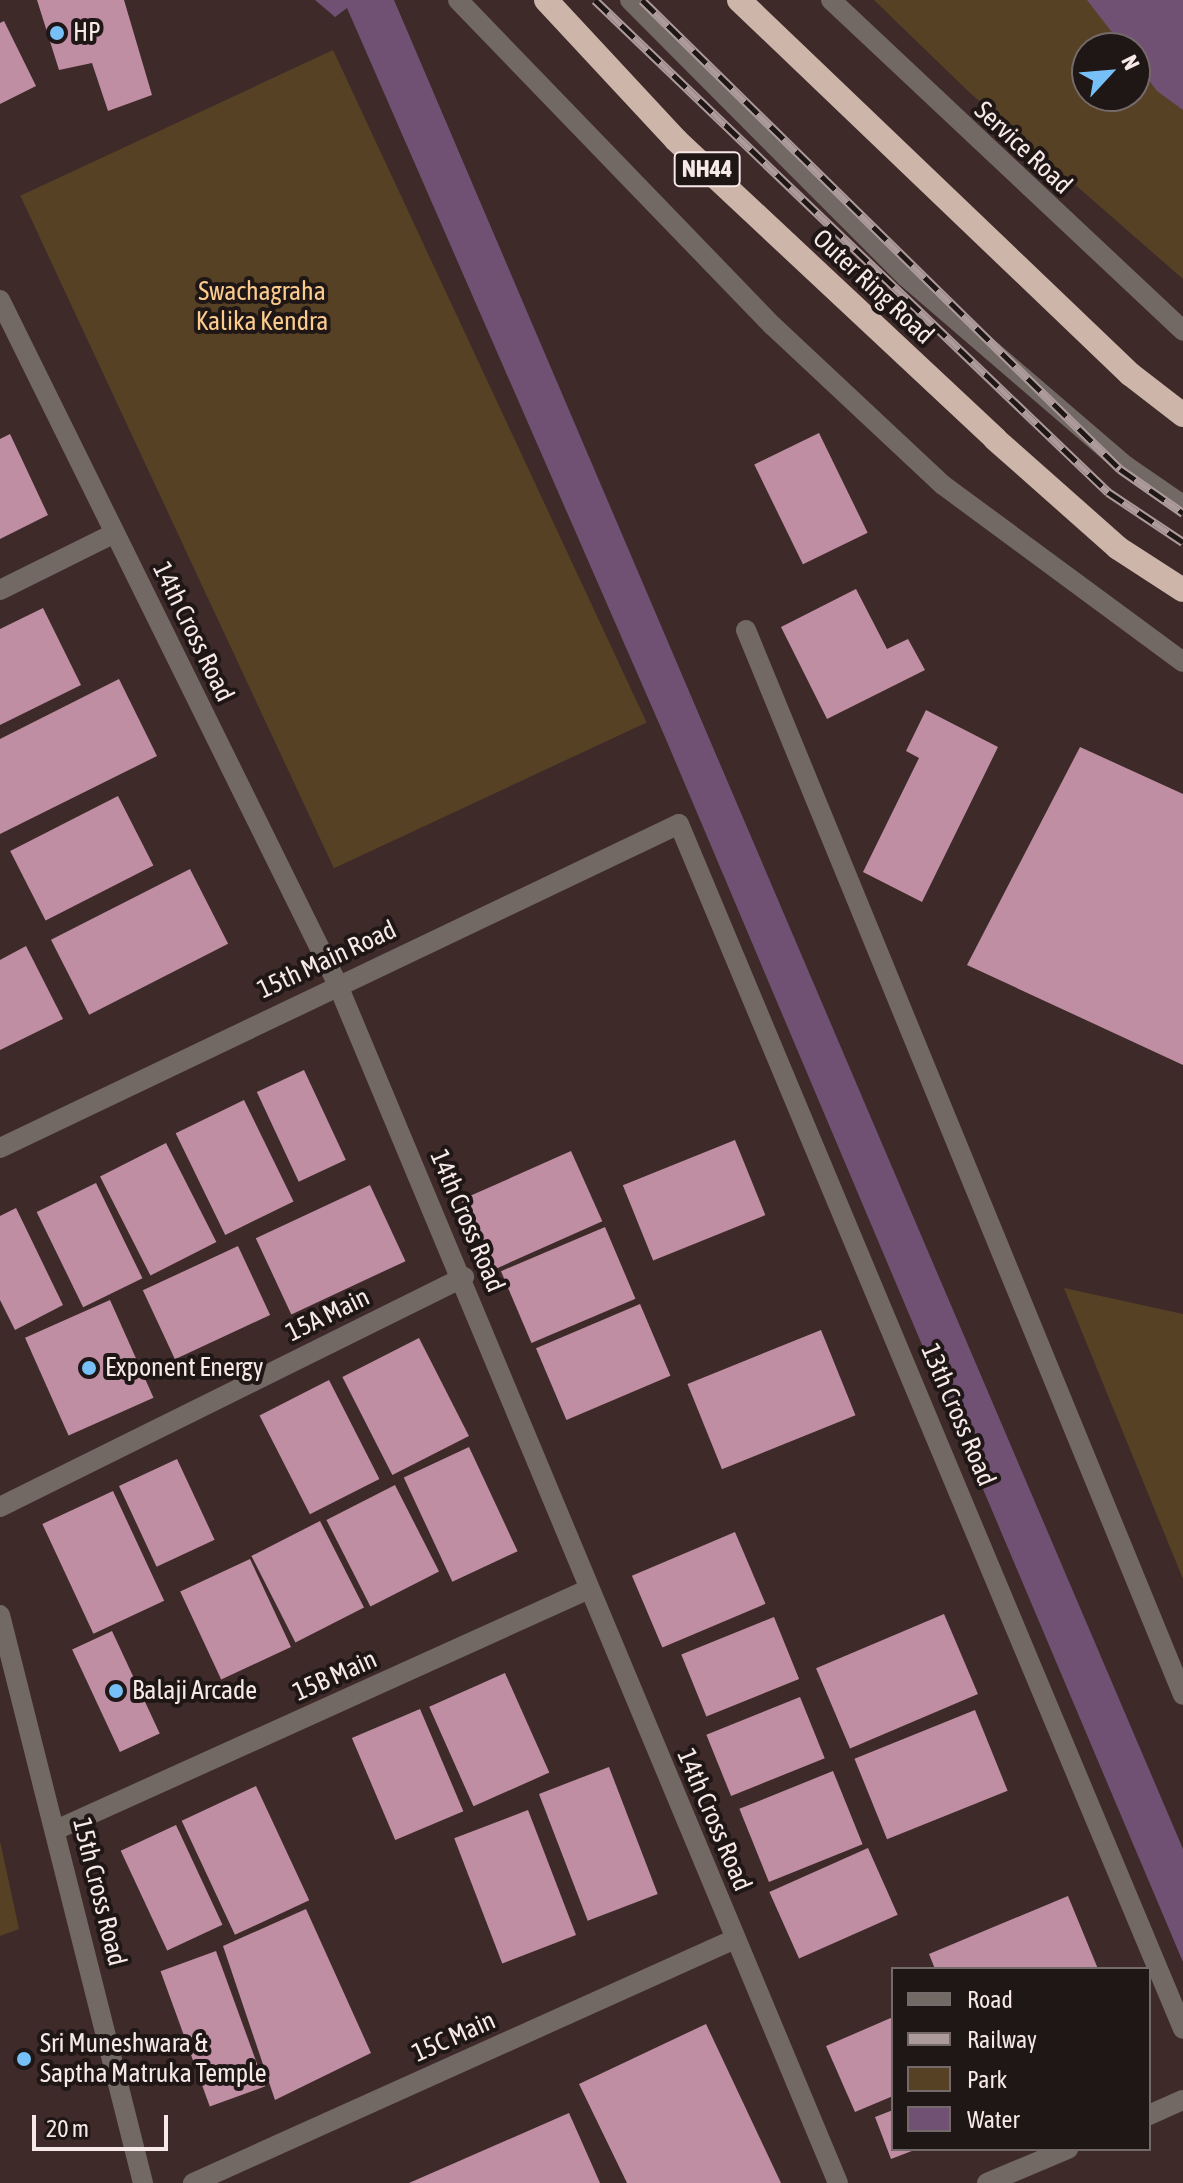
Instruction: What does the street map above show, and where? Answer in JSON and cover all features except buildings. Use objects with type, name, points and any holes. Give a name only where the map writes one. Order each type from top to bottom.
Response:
[{"type":"highway","name":"Outer Ring Road","points":[[546,0],[676,140],[985,429],[1118,548],[1183,590]]},
{"type":"highway","points":[[739,0],[1130,374],[1183,415]]},
{"type":"street","points":[[458,0],[762,315],[931,474],[1183,662]]},
{"type":"street","points":[[630,0],[906,277],[1126,466],[1183,505]]},
{"type":"street","name":"Service Road","points":[[831,0],[1183,331]]},
{"type":"street","name":"14th Cross Road","points":[[0,300],[337,983],[464,1277],[589,1589],[838,2183]]},
{"type":"street","points":[[0,590],[115,533]]},
{"type":"street","points":[[746,630],[1183,1695]]},
{"type":"street","name":"15th Main Road","points":[[0,1148],[337,983],[679,824]]},
{"type":"street","name":"13th Cross Road","points":[[679,824],[1183,2029]]},
{"type":"street","name":"15A Main","points":[[0,1507],[464,1277]]},
{"type":"street","name":"15B Main","points":[[58,1829],[589,1589]]},
{"type":"street","name":"15th Cross Road","points":[[0,1615],[58,1829],[143,2183]]},
{"type":"street","name":"15C Main","points":[[193,2183],[735,1939]]},
{"type":"street","points":[[1151,2114],[1183,2100]]},
{"type":"street","points":[[987,2183],[1063,2151]]},
{"type":"green space","points":[[874,0],[1183,0],[1183,279],[969,92]]},
{"type":"green space","name":"Swachagraha Kalika Kendra","points":[[333,50],[647,722],[334,868],[20,196]]},
{"type":"green space","points":[[1064,1288],[1183,1314],[1183,1579]]},
{"type":"green space","points":[[0,1841],[19,1929],[0,1936]]},
{"type":"water","points":[[315,0],[394,0],[1183,1849],[1183,1962],[665,737],[347,8],[335,17]]},
{"type":"water","points":[[1087,0],[1183,0],[1183,110],[1151,83],[1151,32],[1112,32]]},
{"type":"railway","points":[[595,0],[1108,492],[1183,542]]},
{"type":"railway","points":[[642,0],[1120,469],[1183,513]]},
{"type":"place","name":"HP","points":[[57,33]]},
{"type":"place","name":"Exponent Energy","points":[[89,1368]]},
{"type":"place","name":"Balaji Arcade","points":[[116,1691]]},
{"type":"place","name":"Sri Muneshwara & Saptha Matruka Temple","points":[[24,2059]]}]
